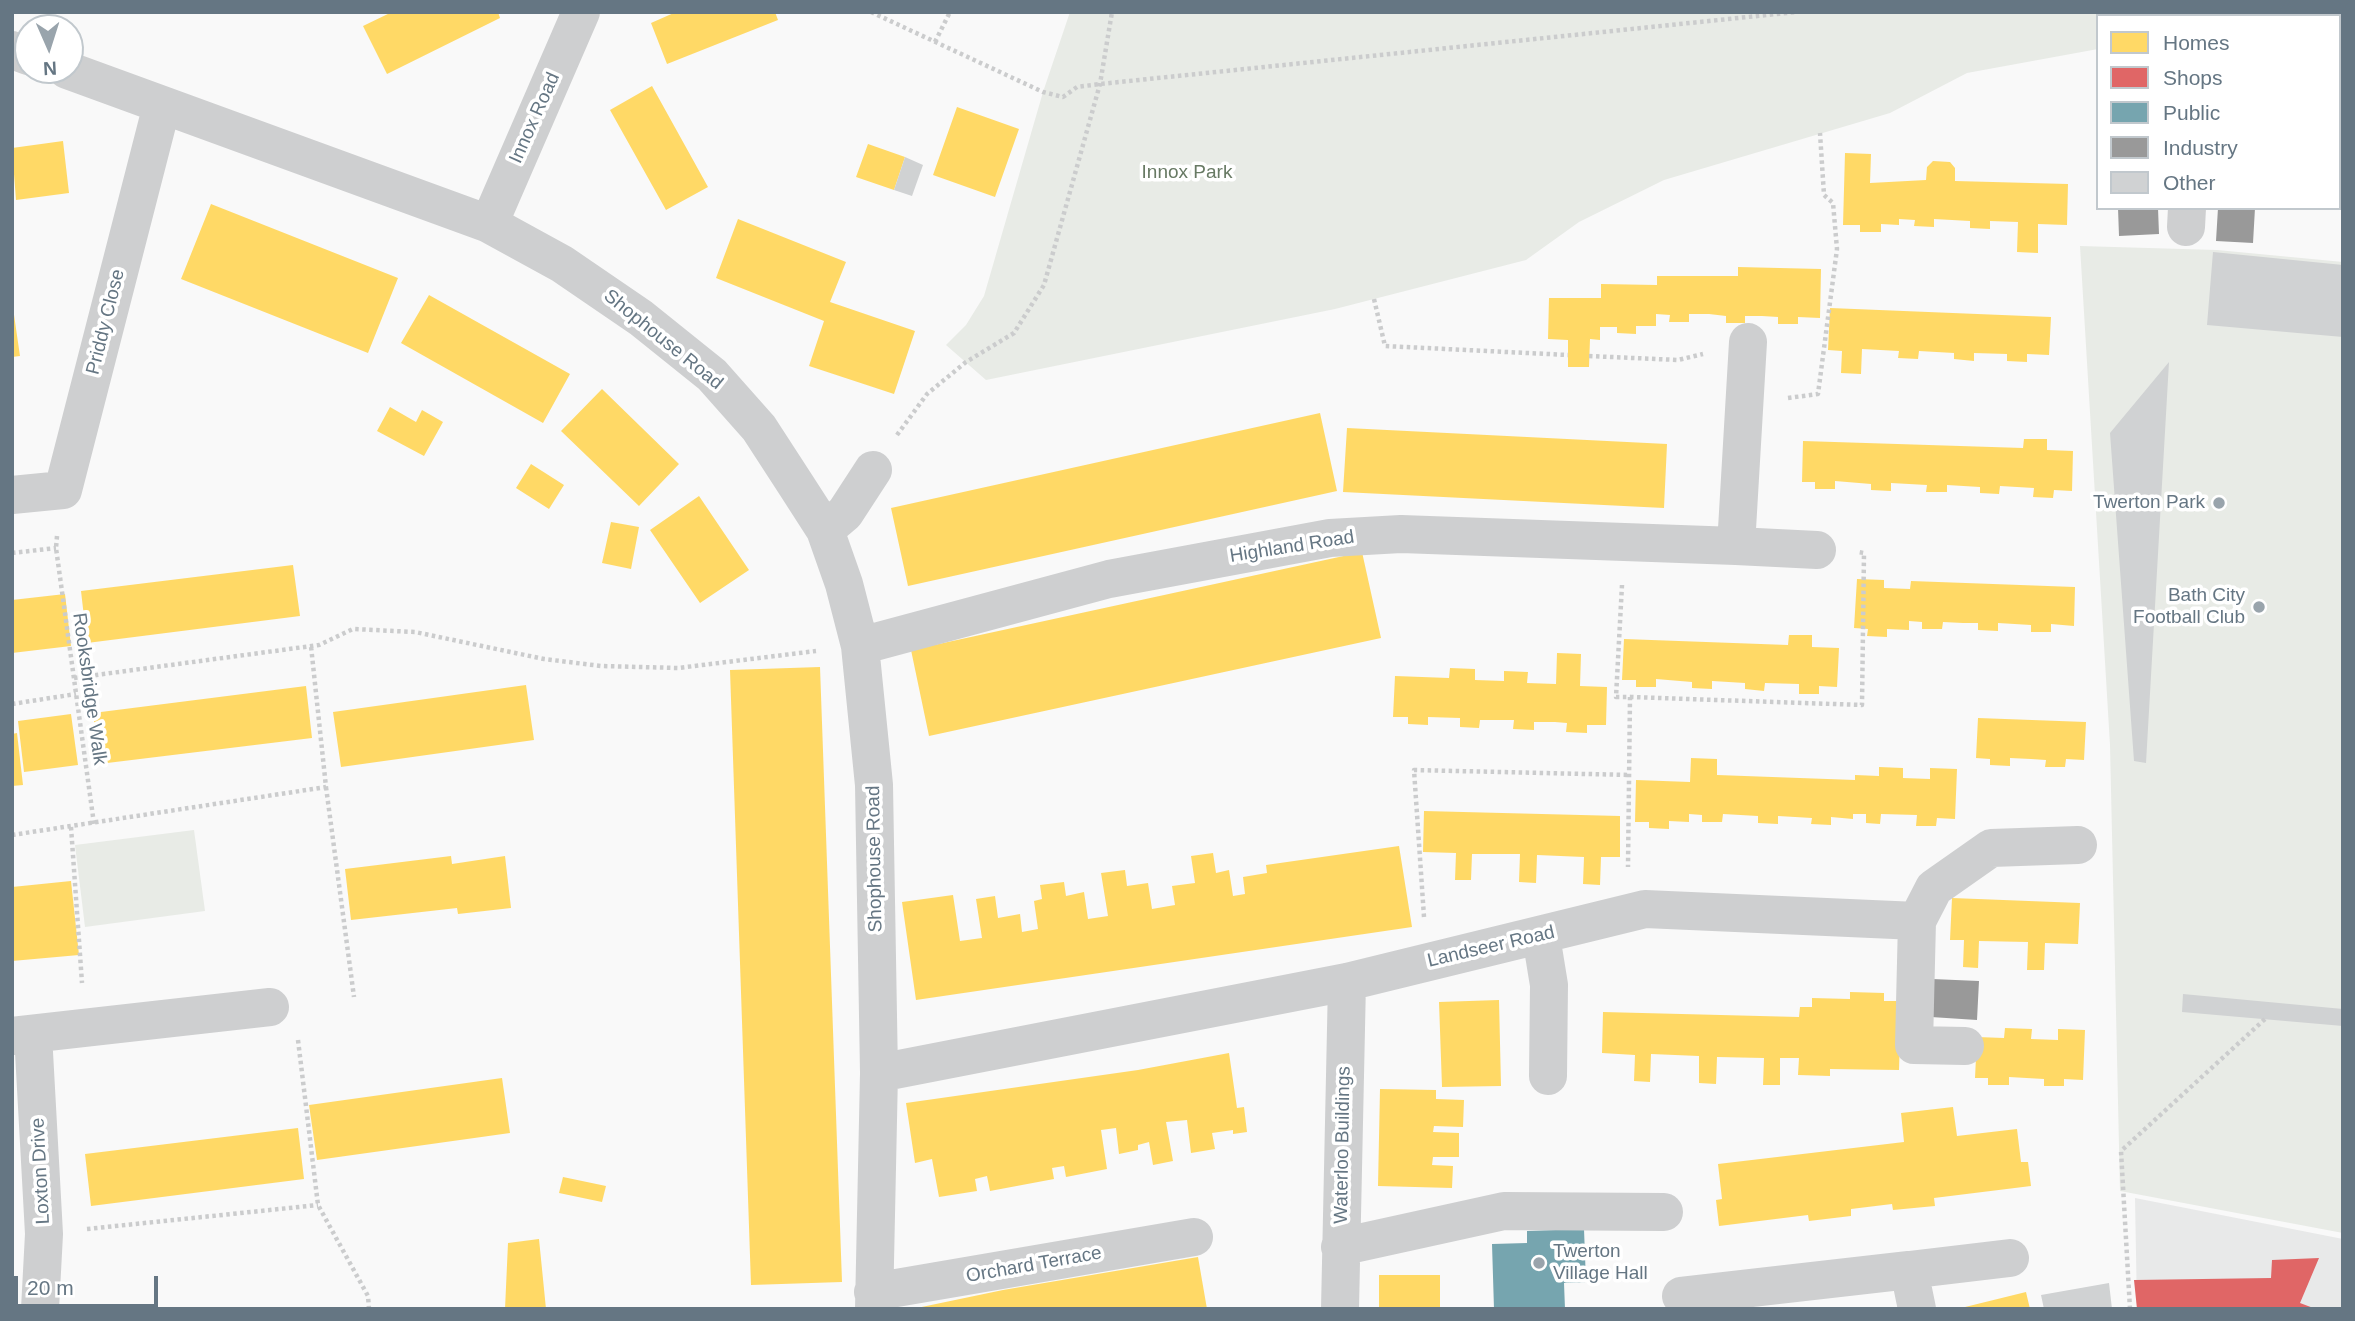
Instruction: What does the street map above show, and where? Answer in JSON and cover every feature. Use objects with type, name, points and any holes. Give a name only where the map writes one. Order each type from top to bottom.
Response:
[{"type":"street","name":"Innox Road","points":[[489,224],[581,12]]},
{"type":"street","name":"Shophouse Road","points":[[84,77],[489,224],[562,264],[641,318],[712,375],[759,428],[825,530],[844,584],[860,646],[874,785],[879,1073],[873,1300]]},
{"type":"street","name":"Priddy Close","points":[[12,495],[64,490],[162,105]]},
{"type":"street","points":[[1736,546],[1748,342]]},
{"type":"street","points":[[825,530],[845,513],[873,470]]},
{"type":"street","name":"Highland Road","points":[[860,646],[1109,579],[1330,537],[1401,534],[1816,550]]},
{"type":"street","points":[[1965,1046],[1914,1045],[1917,921],[1934,888],[1991,848],[2078,845]]},
{"type":"street","name":"Landseer Road","points":[[879,1073],[1346,982],[1645,909],[1917,921]]},
{"type":"street","points":[[1541,936],[1549,985],[1549,1076]]},
{"type":"street","name":"Waterloo Buildings","points":[[1340,1309],[1346,982]]},
{"type":"street","name":"Loxton Drive","points":[[40,1309],[44,1234],[23,1035],[86,1026],[283,1018]]},
{"type":"street","points":[[1340,1247],[1504,1211],[1664,1212]]},
{"type":"street","name":"Orchard Terrace","points":[[873,1300],[1194,1237]]},
{"type":"street","points":[[1681,1296],[2010,1258]]},
{"type":"street","points":[[1909,1270],[1917,1309]]},
{"type":"path","points":[[871,12],[1043,92],[1063,97],[1077,87],[1797,12]]},
{"type":"path","points":[[935,42],[950,12]]},
{"type":"path","points":[[873,470],[927,394],[966,362],[1014,333],[1044,285],[1100,85],[1112,12]]},
{"type":"path","points":[[1745,404],[1818,394],[1837,249],[1833,203],[1824,195],[1820,133]]},
{"type":"path","points":[[1374,299],[1385,346],[1568,355]]},
{"type":"path","points":[[1589,356],[1678,360]]},
{"type":"path","points":[[1624,543],[1616,697],[1862,705],[1864,553],[1816,550]]},
{"type":"path","points":[[12,553],[55,548]]},
{"type":"path","name":"Rooksbridge Walk","points":[[58,557],[93,824]]},
{"type":"path","points":[[74,678],[311,646],[353,629],[415,632],[544,659],[601,666],[678,668],[860,646]]},
{"type":"path","points":[[311,646],[326,787],[354,997]]},
{"type":"path","points":[[12,704],[76,694]]},
{"type":"path","points":[[1630,697],[1628,881],[1645,909]]},
{"type":"path","points":[[1427,962],[1414,770],[1630,775]]},
{"type":"path","points":[[12,835],[326,787]]},
{"type":"path","points":[[71,827],[86,1026]]},
{"type":"path","points":[[283,1018],[318,1205],[368,1296],[369,1309]]},
{"type":"path","points":[[2130,1309],[2121,1151],[2265,1019]]},
{"type":"path","points":[[44,1234],[318,1205]]},
{"type":"shaded area","points":[[2135,1198],[2343,1239],[2343,1309],[2137,1309]]},
{"type":"green space","name":"Innox Park","points":[[1070,12],[2246,12],[2096,14],[2096,49],[1967,73],[1890,113],[1664,180],[1579,222],[1526,260],[1335,309],[986,380],[946,345],[966,325],[984,296],[1043,92]]},
{"type":"green space","points":[[2343,12],[2343,62],[2341,14],[2251,14]]},
{"type":"green space","name":"Twerton Park","points":[[2080,246],[2217,250],[2343,262],[2343,1233],[2120,1191],[2110,745]]},
{"type":"green space","points":[[194,830],[205,911],[85,927],[75,845]]},
{"type":"building: Homes","points":[[392,12],[498,12],[500,18],[387,74],[363,26]]},
{"type":"building: Homes","points":[[676,12],[775,12],[778,20],[667,64],[651,23]]},
{"type":"building: Homes","points":[[652,86],[708,187],[666,210],[610,110]]},
{"type":"building: Homes","points":[[957,107],[1019,129],[995,197],[933,175]]},
{"type":"building: Homes","points":[[2341,124],[2343,124],[2341,184]]},
{"type":"building: Homes","points":[[63,141],[69,193],[16,200],[12,148]]},
{"type":"building: Homes","points":[[868,144],[905,157],[894,190],[856,177]]},
{"type":"building: Homes","points":[[1845,153],[1871,154],[1870,183],[1926,180],[1927,167],[1933,161],[1950,162],[1955,168],[1955,181],[2068,184],[2067,225],[2038,224],[2038,253],[2017,252],[2018,222],[1990,221],[1990,229],[1970,228],[1970,221],[1934,219],[1934,227],[1914,226],[1915,220],[1899,219],[1899,225],[1881,224],[1881,232],[1860,232],[1860,225],[1843,225]]},
{"type":"building: Homes","points":[[211,204],[398,278],[368,353],[181,279]]},
{"type":"building: Homes","points":[[738,219],[846,262],[830,302],[915,331],[894,394],[809,366],[824,321],[716,278]]},
{"type":"building: Homes","points":[[1738,267],[1821,269],[1820,318],[1798,317],[1798,324],[1778,324],[1778,317],[1745,316],[1745,323],[1726,323],[1726,316],[1689,314],[1689,322],[1669,322],[1670,315],[1656,314],[1656,326],[1636,326],[1636,334],[1617,333],[1617,327],[1600,327],[1600,340],[1590,339],[1589,367],[1568,367],[1568,340],[1548,339],[1549,298],[1601,298],[1601,284],[1657,285],[1657,276],[1738,276]]},
{"type":"building: Homes","points":[[429,295],[570,374],[543,423],[401,343]]},
{"type":"building: Homes","points":[[12,301],[20,356],[12,357]]},
{"type":"building: Homes","points":[[1830,308],[2051,317],[2049,355],[2027,354],[2027,362],[2007,361],[2007,354],[1974,353],[1974,361],[1954,359],[1954,353],[1919,351],[1918,359],[1898,358],[1899,351],[1862,349],[1861,374],[1841,373],[1842,351],[1828,350]]},
{"type":"building: Homes","points":[[602,389],[679,464],[639,506],[561,431]]},
{"type":"building: Homes","points":[[390,407],[416,422],[422,410],[443,422],[424,456],[377,431]]},
{"type":"building: Homes","points":[[1320,413],[1337,491],[908,586],[891,508]]},
{"type":"building: Homes","points":[[1347,428],[1667,444],[1664,508],[1343,492]]},
{"type":"building: Homes","points":[[2024,439],[2047,439],[2047,450],[2073,451],[2072,491],[2054,490],[2053,498],[2033,497],[2034,488],[2000,486],[1999,494],[1980,493],[1980,487],[1947,485],[1947,492],[1926,492],[1927,485],[1891,483],[1891,491],[1871,490],[1871,484],[1835,481],[1835,489],[1815,489],[1815,482],[1802,482],[1803,441],[2023,448]]},
{"type":"building: Homes","points":[[531,464],[564,485],[549,509],[516,488]]},
{"type":"building: Homes","points":[[699,496],[749,570],[700,603],[650,530]]},
{"type":"building: Homes","points":[[611,522],[639,527],[631,569],[602,563]]},
{"type":"building: Homes","points":[[1362,552],[1381,638],[929,736],[911,650]]},
{"type":"building: Homes","points":[[293,565],[300,616],[87,643],[81,591]]},
{"type":"building: Homes","points":[[1857,579],[1884,580],[1884,588],[1910,589],[1911,581],[2075,587],[2074,626],[2051,624],[2051,632],[2031,632],[2031,625],[1998,623],[1998,631],[1978,630],[1978,623],[1943,622],[1942,629],[1922,629],[1922,622],[1909,621],[1909,630],[1887,629],[1887,637],[1867,636],[1868,629],[1854,628]]},
{"type":"building: Homes","points":[[65,594],[71,646],[12,653],[12,600]]},
{"type":"building: Homes","points":[[1789,635],[1812,635],[1812,647],[1839,648],[1837,687],[1819,686],[1819,694],[1799,694],[1799,684],[1765,683],[1764,691],[1745,689],[1745,683],[1712,681],[1712,689],[1692,688],[1692,682],[1656,679],[1656,687],[1636,687],[1636,680],[1622,680],[1624,639],[1788,645]]},
{"type":"building: Homes","points":[[1557,653],[1581,654],[1580,686],[1607,687],[1606,725],[1587,725],[1587,733],[1566,732],[1567,723],[1555,722],[1534,722],[1534,730],[1513,729],[1514,720],[1480,720],[1479,728],[1460,727],[1460,718],[1428,717],[1428,725],[1408,724],[1408,717],[1393,717],[1395,676],[1449,678],[1450,668],[1475,669],[1475,680],[1504,681],[1504,671],[1528,672],[1527,683],[1556,684]]},
{"type":"building: Homes","points":[[820,667],[842,1282],[751,1285],[730,670]]},
{"type":"building: Homes","points":[[526,685],[534,740],[341,767],[333,712]]},
{"type":"building: Homes","points":[[306,686],[312,738],[99,764],[93,713]]},
{"type":"building: Homes","points":[[71,714],[78,765],[24,772],[18,721]]},
{"type":"building: Homes","points":[[1978,718],[2086,722],[2084,760],[2066,759],[2065,767],[2045,767],[2046,760],[2010,758],[2010,766],[1990,765],[1990,759],[1976,758]]},
{"type":"building: Homes","points":[[17,733],[23,785],[12,786],[12,734]]},
{"type":"building: Homes","points":[[1691,758],[1717,759],[1717,775],[1855,780],[1855,775],[1879,776],[1879,767],[1903,768],[1903,778],[1930,779],[1930,768],[1957,769],[1955,819],[1937,818],[1936,826],[1916,826],[1917,815],[1881,814],[1880,824],[1866,823],[1866,814],[1853,814],[1853,819],[1831,817],[1831,825],[1811,824],[1812,818],[1778,816],[1778,824],[1758,823],[1758,816],[1723,814],[1722,822],[1702,822],[1702,815],[1689,814],[1689,822],[1669,821],[1669,829],[1649,828],[1649,822],[1635,822],[1636,780],[1690,782]]},
{"type":"building: Homes","points":[[1424,811],[1620,816],[1620,857],[1601,857],[1600,885],[1583,884],[1584,857],[1537,855],[1536,883],[1519,882],[1520,854],[1472,854],[1471,880],[1455,880],[1456,853],[1423,852]]},
{"type":"building: Homes","points":[[1399,846],[1412,927],[916,1000],[902,902],[953,895],[960,941],[982,938],[976,899],[995,896],[998,918],[1020,914],[1022,932],[1038,929],[1034,901],[1042,899],[1040,885],[1064,882],[1066,896],[1084,892],[1088,919],[1108,916],[1101,873],[1125,870],[1127,886],[1148,883],[1152,909],[1175,905],[1172,886],[1195,883],[1191,856],[1213,853],[1216,873],[1229,870],[1233,896],[1245,894],[1243,877],[1267,873],[1266,865]]},
{"type":"building: Homes","points":[[451,856],[452,864],[505,856],[511,908],[458,914],[457,908],[351,920],[345,869]]},
{"type":"building: Homes","points":[[71,881],[79,955],[12,961],[12,887]]},
{"type":"building: Homes","points":[[1952,898],[2080,903],[2078,944],[2045,943],[2044,970],[2027,970],[2028,942],[1979,941],[1978,968],[1963,967],[1964,940],[1950,940]]},
{"type":"building: Homes","points":[[1850,992],[1884,993],[1884,1001],[1901,1001],[1899,1070],[1830,1069],[1830,1076],[1798,1075],[1799,1058],[1780,1058],[1780,1085],[1763,1085],[1764,1058],[1717,1057],[1716,1084],[1699,1083],[1699,1056],[1651,1054],[1650,1082],[1634,1081],[1635,1055],[1602,1053],[1603,1012],[1799,1017],[1800,1007],[1812,1007],[1812,998],[1850,999]]},
{"type":"building: Homes","points":[[1499,1000],[1501,1086],[1442,1087],[1439,1002]]},
{"type":"building: Homes","points":[[2005,1028],[2032,1029],[2031,1039],[2058,1040],[2058,1029],[2085,1030],[2083,1080],[2064,1079],[2064,1086],[2044,1086],[2044,1079],[2009,1077],[2009,1085],[1988,1085],[1988,1078],[1975,1078],[1977,1037],[2004,1038]]},
{"type":"building: Homes","points":[[1229,1053],[1237,1108],[1244,1107],[1247,1132],[1233,1134],[1233,1130],[1212,1133],[1215,1149],[1191,1153],[1187,1120],[1166,1122],[1173,1161],[1153,1165],[1149,1142],[1138,1145],[1138,1150],[1119,1154],[1116,1128],[1101,1130],[1107,1169],[1066,1177],[1064,1166],[1052,1168],[1054,1179],[990,1191],[987,1176],[975,1179],[977,1191],[939,1197],[932,1159],[915,1163],[906,1103],[1138,1070]]},
{"type":"building: Homes","points":[[502,1078],[510,1133],[317,1160],[309,1105]]},
{"type":"building: Homes","points":[[1380,1089],[1436,1090],[1436,1099],[1464,1100],[1463,1127],[1434,1126],[1433,1132],[1459,1133],[1459,1157],[1433,1157],[1432,1165],[1453,1166],[1452,1188],[1378,1186]]},
{"type":"building: Homes","points":[[1953,1107],[1957,1136],[2017,1129],[2021,1162],[2028,1162],[2031,1186],[1934,1198],[1935,1206],[1893,1210],[1892,1204],[1851,1209],[1851,1216],[1809,1221],[1808,1215],[1719,1226],[1716,1200],[1722,1199],[1718,1164],[1904,1142],[1901,1113]]},
{"type":"building: Homes","points":[[298,1128],[304,1179],[91,1206],[85,1154]]},
{"type":"building: Homes","points":[[563,1177],[606,1186],[602,1202],[559,1193]]},
{"type":"building: Homes","points":[[539,1239],[546,1309],[505,1309],[508,1243]]},
{"type":"building: Homes","points":[[1198,1257],[1207,1309],[912,1309],[1003,1290]]},
{"type":"building: Homes","points":[[1379,1275],[1440,1275],[1440,1309],[1379,1309]]},
{"type":"building: Homes","points":[[2026,1292],[2030,1309],[1961,1309],[1961,1308]]},
{"type":"building: Shops","points":[[2319,1258],[2300,1303],[2316,1309],[2137,1309],[2134,1280],[2271,1278],[2272,1260]]},
{"type":"building: Public","name":"Twerton Village Hall","points":[[1584,1229],[1586,1282],[1564,1283],[1565,1309],[1494,1309],[1492,1244],[1527,1243],[1527,1231]]},
{"type":"building: Industry","points":[[2118,210],[2158,210],[2159,234],[2119,236]]},
{"type":"building: Industry","points":[[2218,210],[2255,210],[2253,243],[2216,241]]},
{"type":"building: Industry","points":[[1932,979],[1979,981],[1977,1020],[1931,1017]]},
{"type":"building: Other","points":[[905,157],[923,165],[912,196],[894,190]]},
{"type":"building: Other","points":[[2213,252],[2343,265],[2343,337],[2207,325]]},
{"type":"building: Other","points":[[2169,362],[2146,763],[2134,761],[2110,433]]},
{"type":"building: Other","points":[[2183,994],[2343,1009],[2343,1026],[2182,1012]]},
{"type":"building: Other","points":[[2109,1283],[2112,1309],[2044,1309],[2041,1295]]},
{"type":"place","name":"Twerton Park","points":[[2219,503]]},
{"type":"place","name":"Bath City Football Club","points":[[2259,607]]},
{"type":"place","name":"Twerton Village Hall","points":[[1539,1263]]}]
